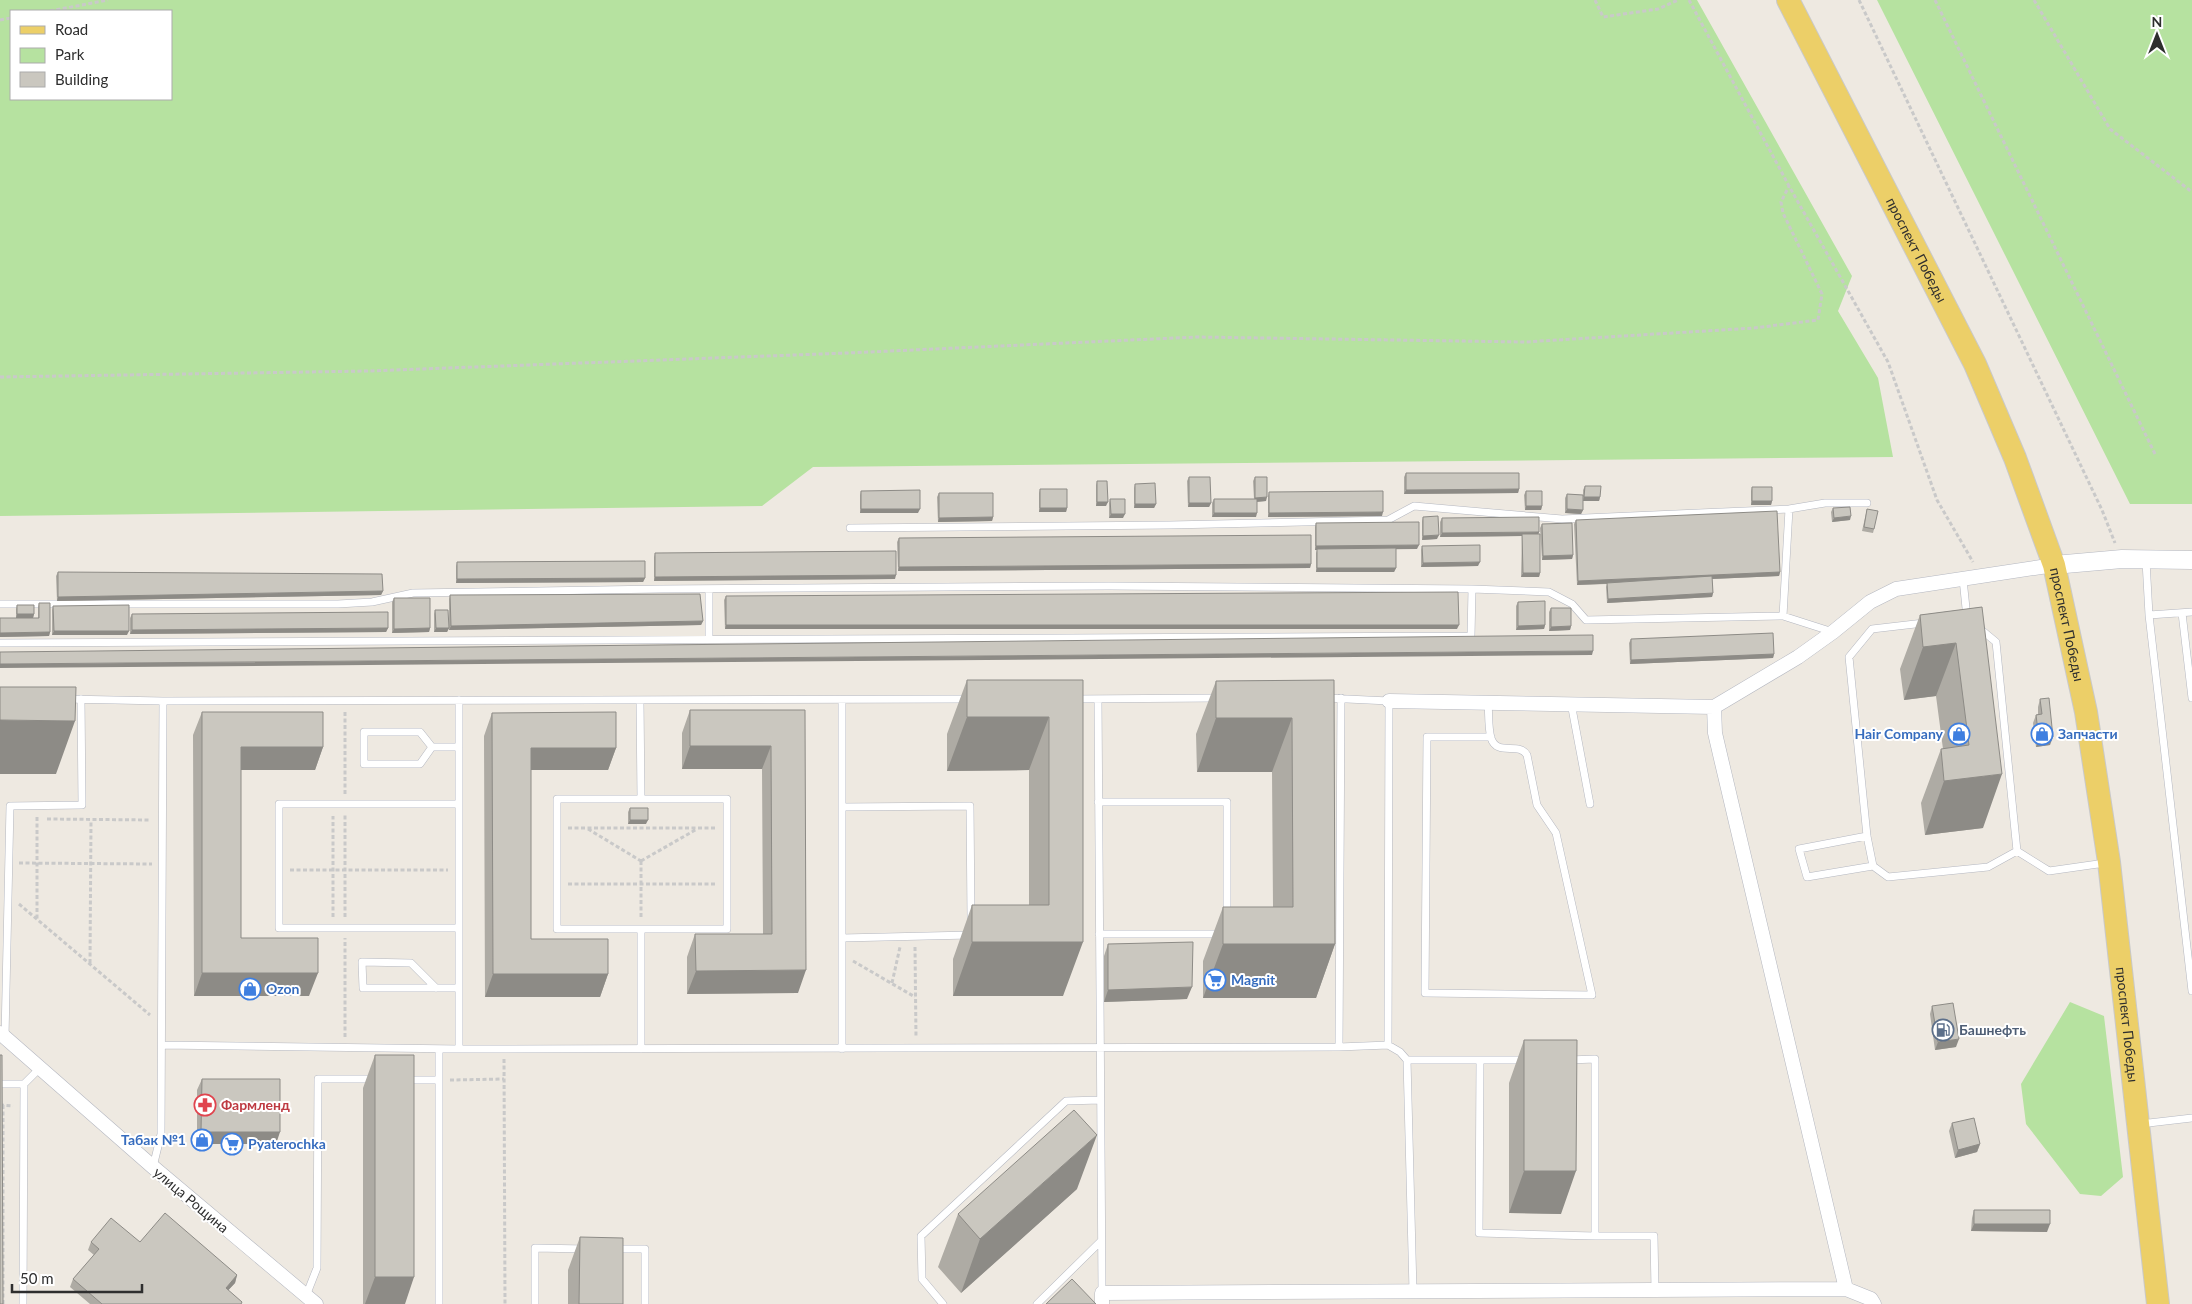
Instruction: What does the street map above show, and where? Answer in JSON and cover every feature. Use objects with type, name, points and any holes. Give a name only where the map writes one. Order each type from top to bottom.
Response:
[{"type":"main road","name":"проспект Победы","points":[[1788,0],[1975,364],[2018,467],[2054,566],[2086,712],[2109,862],[2140,1124],[2158,1304]]},
{"type":"street","points":[[1389,701],[1714,707],[1798,657],[1870,602],[1896,589],[2054,566],[2122,559],[2146,561],[2192,560]]},
{"type":"street","points":[[1714,707],[1715,733],[1846,1289]]},
{"type":"street","name":"улица Рощина","points":[[3,1035],[152,1168],[311,1300]]},
{"type":"street","points":[[1102,1298],[1413,1291],[1846,1289],[1871,1299],[1874,1304]]},
{"type":"lane","points":[[850,528],[1170,525],[1388,520],[1414,506],[1562,519],[1788,509],[1826,503],[1867,503]]},
{"type":"lane","points":[[1783,616],[1788,509]]},
{"type":"lane","points":[[2146,561],[2149,615],[2192,991]]},
{"type":"lane","points":[[1963,579],[1967,618],[1996,642],[2017,851]]},
{"type":"lane","points":[[0,604],[338,604],[372,602],[413,593],[709,589],[1109,586],[1472,590],[1549,592],[1572,604],[1586,620],[1783,616],[1833,632]]},
{"type":"lane","points":[[709,589],[709,639]]},
{"type":"lane","points":[[0,643],[1471,636],[1472,590]]},
{"type":"lane","points":[[2149,615],[2192,612]]},
{"type":"lane","points":[[2182,613],[2192,698]]},
{"type":"lane","points":[[1967,618],[1872,630],[1849,657],[1867,836],[1873,866],[1888,877],[1988,868],[2017,851]]},
{"type":"lane","points":[[1068,699],[1224,698]]},
{"type":"lane","points":[[1322,698],[1389,701],[1388,1045]]},
{"type":"lane","points":[[1339,1047],[1341,698]]},
{"type":"lane","points":[[54,699],[164,701],[980,699]]},
{"type":"lane","points":[[3,1035],[10,806],[82,805],[81,699]]},
{"type":"lane","points":[[1098,699],[1102,1298]]},
{"type":"lane","points":[[459,700],[459,1049]]},
{"type":"lane","points":[[842,700],[842,1049]]},
{"type":"lane","points":[[152,1168],[161,1134],[164,701]]},
{"type":"lane","points":[[640,701],[640,799]]},
{"type":"lane","points":[[1488,702],[1491,738],[1495,745],[1501,748],[1520,748],[1527,755],[1537,805],[1556,833],[1592,996],[1425,993],[1427,737],[1491,738]]},
{"type":"lane","points":[[1570,703],[1590,804]]},
{"type":"lane","points":[[364,732],[420,732],[432,747],[420,764],[364,764],[364,732]]},
{"type":"lane","points":[[432,747],[459,747]]},
{"type":"lane","points":[[557,799],[640,799],[727,799],[727,929],[557,929],[557,799]]},
{"type":"lane","points":[[1098,802],[1227,802],[1227,934],[1099,934]]},
{"type":"lane","points":[[459,804],[279,804],[279,928],[459,928]]},
{"type":"lane","points":[[842,807],[970,806],[971,935],[842,938]]},
{"type":"lane","points":[[1867,836],[1799,849],[1807,877],[1873,866]]},
{"type":"lane","points":[[2017,851],[2049,871],[2109,862]]},
{"type":"lane","points":[[641,929],[641,1049]]},
{"type":"lane","points":[[436,988],[411,963],[362,962],[362,988],[436,988],[458,988]]},
{"type":"lane","points":[[162,1045],[439,1049],[916,1049],[1339,1047],[1388,1045],[1400,1052],[1407,1060],[1413,1291]]},
{"type":"lane","points":[[439,1049],[439,1304]]},
{"type":"lane","points":[[1407,1060],[1537,1060]]},
{"type":"lane","points":[[1480,1060],[1479,1233],[1654,1236],[1655,1290]]},
{"type":"lane","points":[[1557,1060],[1595,1060],[1595,1236]]},
{"type":"lane","points":[[23,1304],[24,1084],[40,1068]]},
{"type":"lane","points":[[311,1300],[318,1268],[318,1079],[383,1080]]},
{"type":"lane","points":[[402,1080],[439,1080]]},
{"type":"lane","points":[[0,1084],[24,1084]]},
{"type":"lane","points":[[943,1304],[922,1279],[921,1236],[1066,1102],[1100,1100]]},
{"type":"lane","points":[[2140,1124],[2192,1118]]},
{"type":"lane","points":[[1037,1304],[1101,1241]]},
{"type":"lane","points":[[535,1304],[535,1248],[595,1249]]},
{"type":"lane","points":[[605,1249],[645,1249],[645,1304]]},
{"type":"path","points":[[55,10],[108,0]]},
{"type":"path","points":[[1595,0],[1603,17],[1658,9],[1678,0]]},
{"type":"path","points":[[1689,0],[1789,186],[1888,362],[1937,500],[1982,577]]},
{"type":"path","points":[[1859,0],[2102,510],[2122,559]]},
{"type":"path","points":[[1935,0],[2155,454]]},
{"type":"path","points":[[2034,0],[2110,129],[2192,192]]},
{"type":"path","points":[[0,377],[369,371],[847,353],[1197,337],[1524,342],[1754,328],[1818,320],[1822,294],[1783,213],[1781,202],[1789,186]]},
{"type":"path","points":[[345,701],[345,1047]]},
{"type":"path","points":[[333,804],[333,928]]},
{"type":"path","points":[[37,806],[37,919]]},
{"type":"path","points":[[9,819],[163,821]]},
{"type":"path","points":[[90,964],[91,820]]},
{"type":"path","points":[[557,828],[727,828]]},
{"type":"path","points":[[587,828],[641,861]]},
{"type":"path","points":[[641,861],[698,828]]},
{"type":"path","points":[[641,861],[641,929]]},
{"type":"path","points":[[8,863],[163,864]]},
{"type":"path","points":[[279,870],[459,870]]},
{"type":"path","points":[[557,884],[727,884]]},
{"type":"path","points":[[8,895],[162,1025]]},
{"type":"path","points":[[915,936],[916,1049]]},
{"type":"path","points":[[892,983],[902,937]]},
{"type":"path","points":[[842,954],[916,997]]},
{"type":"path","points":[[504,1048],[505,1304]]},
{"type":"path","points":[[439,1080],[504,1080]]},
{"type":"path","points":[[0,1105],[3,1105],[3,1304]]},
{"type":"green space","points":[[0,0],[1697,0],[1852,276],[1838,311],[1878,378],[1893,457],[813,467],[762,506],[0,516]]},
{"type":"green space","points":[[1877,0],[2192,0],[2192,504],[2130,504]]},
{"type":"green space","points":[[2070,1002],[2104,1016],[2123,1177],[2101,1196],[2080,1194],[2026,1124],[2021,1084]]},
{"type":"building","points":[[1406,473],[1519,473],[1519,489],[1406,490]]},
{"type":"building","points":[[1189,477],[1210,477],[1211,503],[1189,503]]},
{"type":"building","points":[[1255,477],[1267,477],[1267,497],[1255,498]]},
{"type":"building","points":[[1097,481],[1107,481],[1108,502],[1097,502]]},
{"type":"building","points":[[1155,483],[1156,504],[1135,504],[1135,484]]},
{"type":"building","points":[[1585,486],[1601,486],[1600,497],[1584,497]]},
{"type":"building","points":[[1752,487],[1772,487],[1772,501],[1752,501]]},
{"type":"building","points":[[1040,489],[1067,489],[1067,508],[1040,508]]},
{"type":"building","points":[[920,490],[920,509],[861,509],[861,491]]},
{"type":"building","points":[[1383,491],[1383,512],[1269,513],[1269,492]]},
{"type":"building","points":[[1526,491],[1542,491],[1542,506],[1526,506]]},
{"type":"building","points":[[939,493],[993,493],[993,517],[939,518]]},
{"type":"building","points":[[1567,494],[1583,495],[1583,510],[1567,509]]},
{"type":"building","points":[[1110,499],[1125,499],[1125,514],[1111,514]]},
{"type":"building","points":[[1214,499],[1257,499],[1257,513],[1214,513]]},
{"type":"building","points":[[1850,507],[1851,516],[1834,518],[1833,508]]},
{"type":"building","points":[[1867,509],[1878,511],[1874,529],[1864,527]]},
{"type":"building","points":[[1777,511],[1780,572],[1578,581],[1576,520]]},
{"type":"building","points":[[1438,516],[1439,535],[1423,536],[1423,517]]},
{"type":"building","points":[[1539,517],[1539,532],[1442,533],[1442,518]]},
{"type":"building","points":[[1419,522],[1419,545],[1316,546],[1316,523]]},
{"type":"building","points":[[1572,523],[1573,555],[1543,556],[1542,524]]},
{"type":"building","points":[[1522,534],[1540,534],[1540,573],[1523,573]]},
{"type":"building","points":[[1311,535],[1311,564],[899,567],[899,538]]},
{"type":"building","points":[[1480,545],[1480,562],[1423,563],[1422,546]]},
{"type":"building","points":[[1396,548],[1396,568],[1317,568],[1317,549]]},
{"type":"building","points":[[896,551],[896,575],[655,577],[655,553]]},
{"type":"building","points":[[645,561],[645,578],[457,579],[457,562]]},
{"type":"building","points":[[58,572],[382,574],[383,591],[58,597]]},
{"type":"building","points":[[1712,576],[1713,593],[1608,599],[1607,583]]},
{"type":"building","points":[[1458,592],[1459,625],[726,625],[726,596]]},
{"type":"building","points":[[700,594],[703,621],[451,626],[450,595]]},
{"type":"building","points":[[394,598],[430,598],[430,628],[394,629]]},
{"type":"building","points":[[1545,601],[1545,625],[1518,626],[1518,602]]},
{"type":"building","points":[[39,603],[50,603],[50,632],[0,633],[0,618],[39,618]]},
{"type":"building","points":[[17,605],[34,605],[34,614],[17,614]]},
{"type":"building","points":[[129,605],[129,631],[54,631],[53,606]]},
{"type":"building","points":[[1982,607],[2002,774],[1944,781],[1941,749],[1969,745],[1956,643],[1923,647],[1920,615]]},
{"type":"building","points":[[1551,608],[1571,608],[1571,626],[1551,627]]},
{"type":"building","points":[[435,610],[448,610],[449,628],[436,628]]},
{"type":"building","points":[[388,612],[388,628],[132,630],[132,614]]},
{"type":"building","points":[[1773,633],[1774,654],[1631,660],[1631,639]]},
{"type":"building","points":[[1593,635],[1593,651],[0,664],[0,652]]},
{"type":"building","points":[[967,680],[1083,680],[1083,942],[972,942],[972,905],[1049,905],[1049,717],[967,717]]},
{"type":"building","points":[[1334,680],[1335,944],[1223,944],[1223,907],[1293,907],[1292,718],[1216,718],[1216,681]]},
{"type":"building","points":[[0,687],[76,687],[75,721],[0,720]]},
{"type":"building","points":[[2049,698],[2053,737],[2039,739],[2036,715],[2042,714],[2040,699]]},
{"type":"building","points":[[690,710],[805,710],[806,970],[696,971],[695,934],[772,934],[771,746],[690,746]]},
{"type":"building","points":[[202,712],[323,712],[323,747],[241,747],[241,938],[318,938],[318,973],[202,973]]},
{"type":"building","points":[[616,712],[616,748],[531,748],[531,939],[608,939],[608,974],[493,974],[492,713]]},
{"type":"building","points":[[630,808],[648,808],[648,820],[630,820]]},
{"type":"building","points":[[1193,942],[1192,987],[1108,990],[1108,944]]},
{"type":"building","name":"Башнефть","points":[[1953,1003],[1959,1039],[1938,1042],[1932,1006]]},
{"type":"building","points":[[1524,1040],[1577,1040],[1576,1171],[1524,1171]]},
{"type":"building","points":[[0,1055],[2,1055],[3,1304],[0,1304]]},
{"type":"building","points":[[375,1055],[414,1055],[414,1277],[375,1277]]},
{"type":"building","points":[[202,1079],[280,1079],[280,1132],[201,1132]]},
{"type":"building","points":[[1074,1110],[1097,1135],[980,1239],[958,1214]]},
{"type":"building","points":[[1974,1118],[1980,1144],[1958,1150],[1952,1123]]},
{"type":"building","points":[[1974,1210],[2050,1210],[2050,1224],[1974,1224]]},
{"type":"building","points":[[165,1213],[237,1275],[226,1288],[242,1302],[241,1304],[102,1304],[73,1279],[99,1249],[91,1242],[111,1218],[140,1242]]},
{"type":"building","points":[[580,1237],[623,1238],[623,1304],[579,1304]]},
{"type":"building","points":[[1072,1279],[1096,1304],[1046,1304]]},
{"type":"place","name":"Hair Company","points":[[1959,734]]},
{"type":"place","name":"Запчасти","points":[[2042,734]]},
{"type":"place","name":"Magnit","points":[[1215,980]]},
{"type":"place","name":"Ozon","points":[[250,989]]},
{"type":"place","name":"Башнефть","points":[[1943,1030]]},
{"type":"place","name":"Фармленд","points":[[205,1105]]},
{"type":"place","name":"Табак №1","points":[[202,1140]]},
{"type":"place","name":"Pyaterochka","points":[[232,1144]]}]
